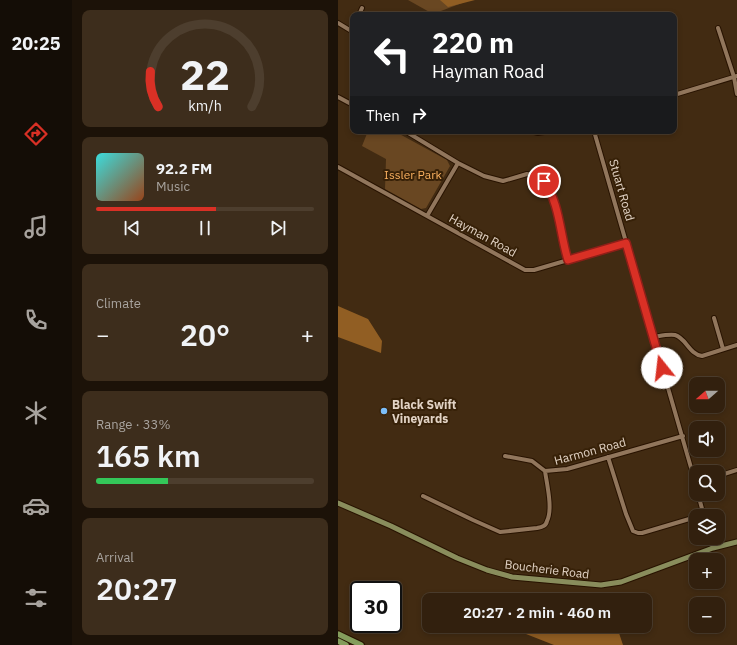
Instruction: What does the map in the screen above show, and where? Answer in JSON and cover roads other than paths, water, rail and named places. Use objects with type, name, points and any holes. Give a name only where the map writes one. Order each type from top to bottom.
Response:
[{"type":"highway","points":[[338,634],[361,645]]},
{"type":"highway","points":[[338,641],[346,645]]},
{"type":"main road","name":"Boucherie Road","points":[[338,502],[457,558],[487,570],[512,577],[601,585],[622,582],[713,548],[737,542]]},
{"type":"street","points":[[360,12],[362,8]]},
{"type":"street","points":[[338,23],[350,30]]},
{"type":"street","points":[[718,28],[735,77],[737,94]]},
{"type":"street","points":[[677,94],[735,77]]},
{"type":"street","points":[[338,97],[350,103]]},
{"type":"street","points":[[410,134],[458,164],[484,176],[498,180],[508,180],[527,174],[539,176],[550,188],[568,260]]},
{"type":"street","name":"Stuart Road","points":[[595,134],[691,465]]},
{"type":"street","points":[[427,216],[458,164]]},
{"type":"street","name":"Hayman Road","points":[[338,167],[525,270],[534,270],[626,243]]},
{"type":"street","points":[[714,318],[723,349]]},
{"type":"street","points":[[653,337],[678,336],[696,355],[702,356],[737,345]]},
{"type":"street","name":"Harmon Road","points":[[505,456],[532,461],[545,471],[567,469],[683,436]]},
{"type":"street","points":[[608,457],[633,531],[642,533],[689,519]]},
{"type":"street","points":[[725,474],[737,470]]},
{"type":"street","points":[[423,496],[469,519],[500,532],[538,528],[542,527],[547,522],[550,510],[545,471]]},
{"type":"place","name":"Black Swift Vineyards","points":[[384,411]]},
{"type":"park label","name":"Issler Park","points":[[413,174]]}]
